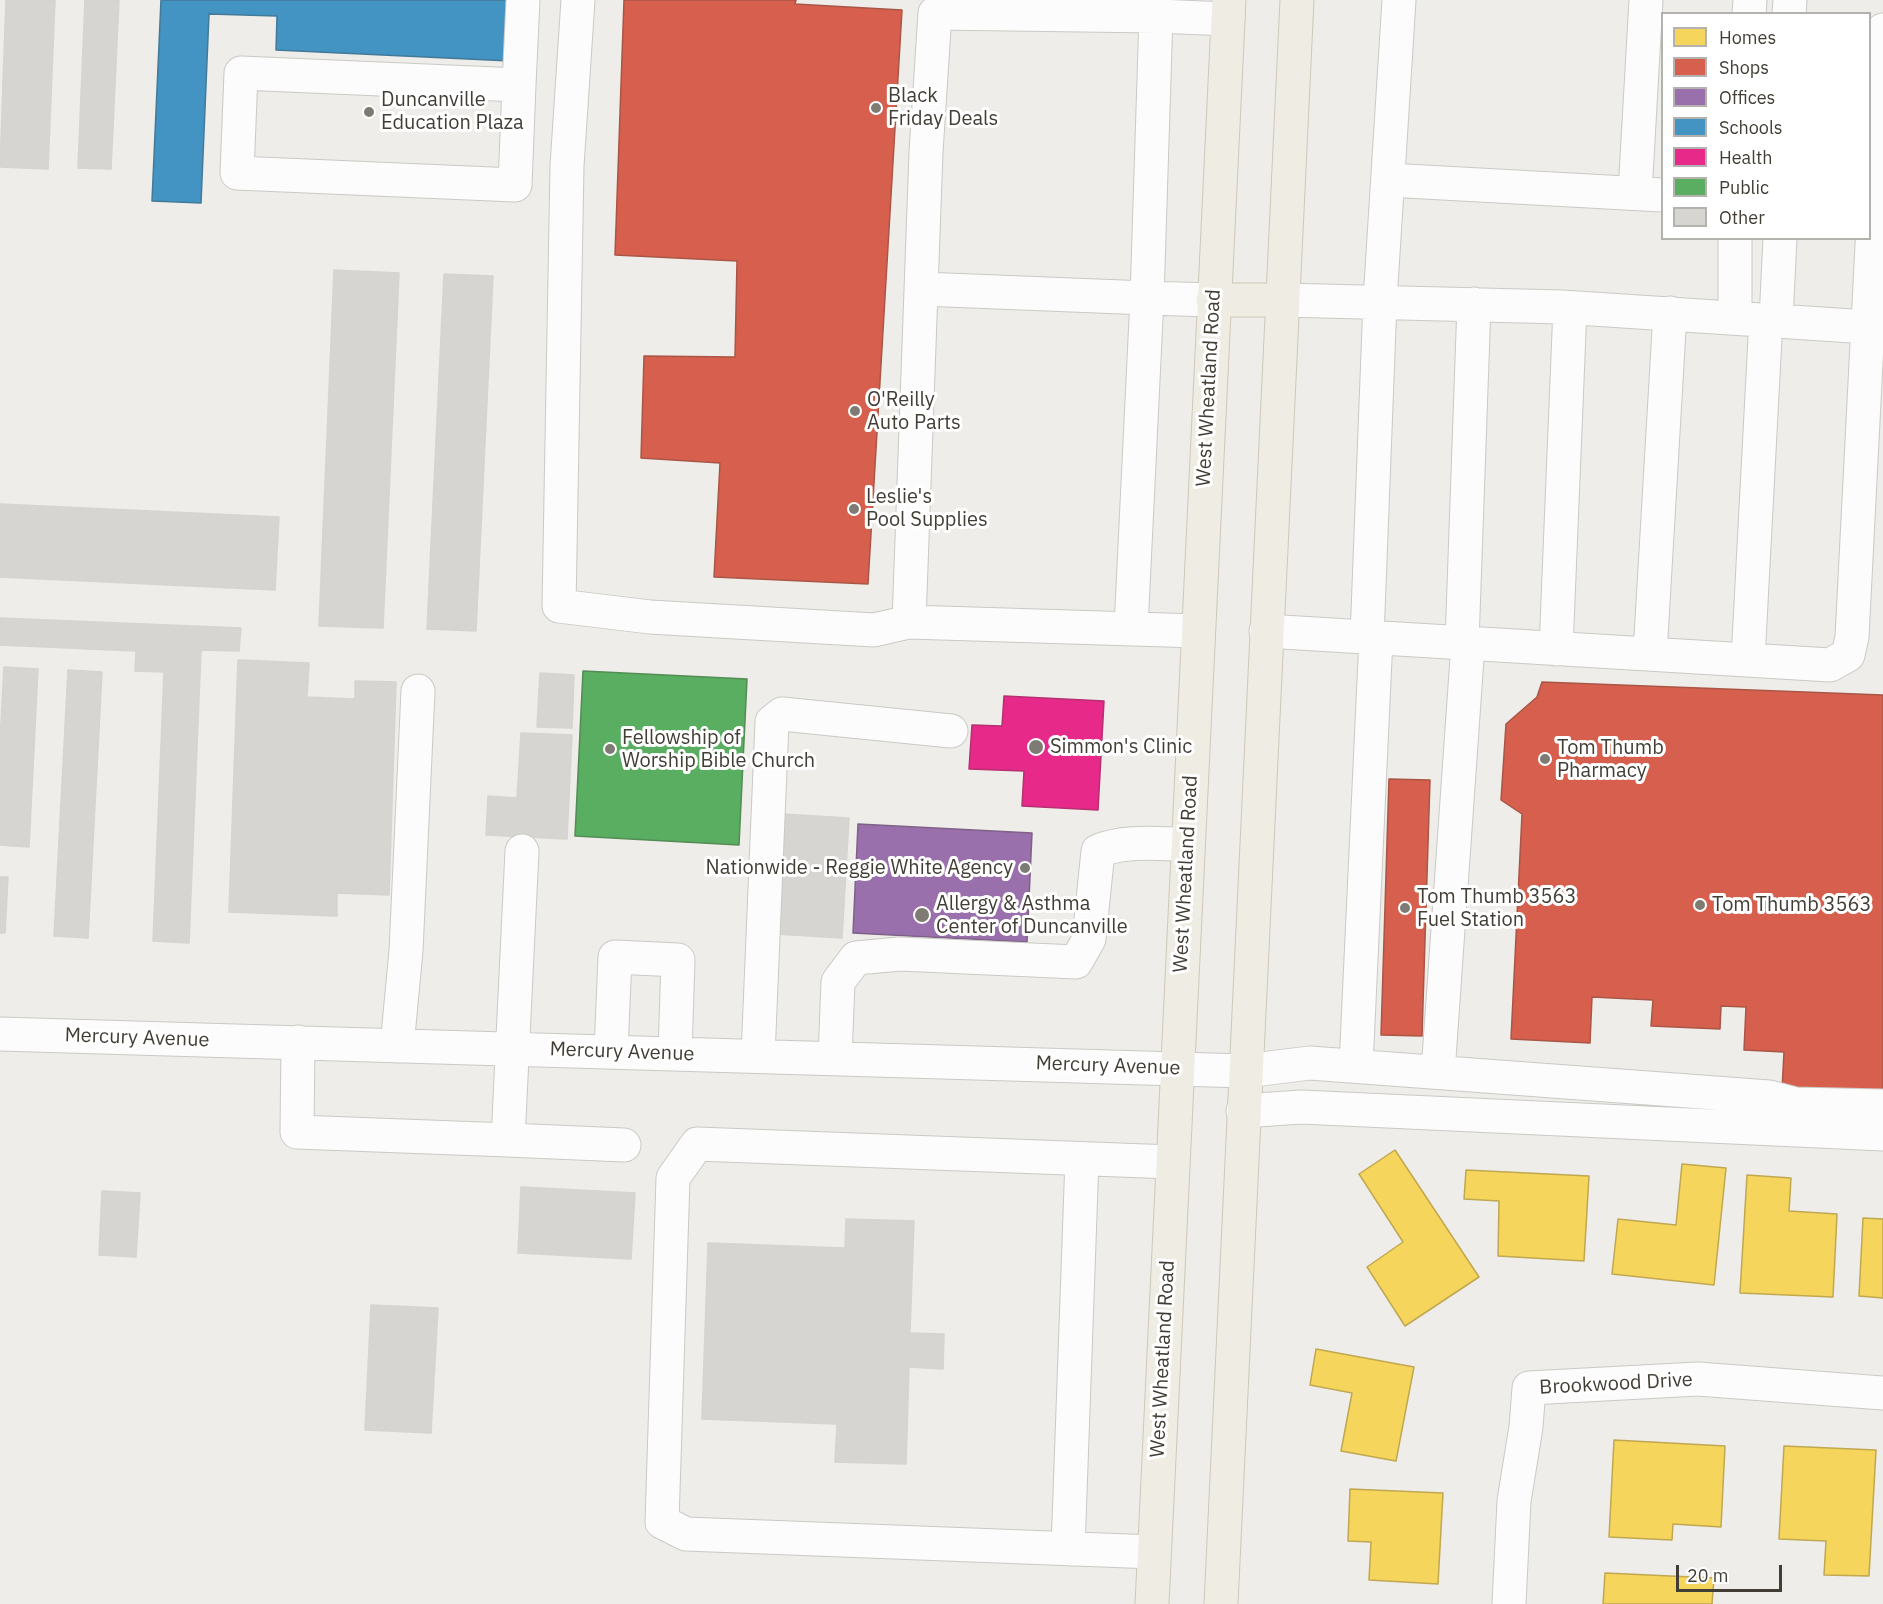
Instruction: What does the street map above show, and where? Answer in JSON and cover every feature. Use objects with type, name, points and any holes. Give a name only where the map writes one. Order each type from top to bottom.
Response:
[{"type":"main road","points":[[1221,1604],[1297,0]]},
{"type":"main road","name":"West Wheatland Road","points":[[1152,1604],[1228,10]]},
{"type":"main road","points":[[1213,300],[1282,300]]},
{"type":"street","points":[[519,85],[241,73],[237,173],[515,185],[523,0]]},
{"type":"street","points":[[578,0],[567,165],[559,606],[650,617],[874,630],[909,622],[1198,631]]},
{"type":"street","points":[[1356,1066],[1372,638],[1380,301],[1399,0]]},
{"type":"street","points":[[1388,180],[1649,194],[1646,0]]},
{"type":"street","points":[[909,622],[935,13],[1156,8],[1228,10]]},
{"type":"street","points":[[1131,628],[1147,298],[1156,8]]},
{"type":"street","points":[[1266,632],[1830,665],[1848,655],[1852,637],[1883,30]]},
{"type":"street","points":[[1736,240],[1759,319]]},
{"type":"street","points":[[1748,660],[1759,319],[1779,240]]},
{"type":"street","points":[[922,289],[1213,300]]},
{"type":"street","points":[[1282,300],[1570,308],[1868,327]]},
{"type":"street","points":[[1438,1072],[1465,643],[1474,304]]},
{"type":"street","points":[[1556,649],[1570,308]]},
{"type":"street","points":[[1650,654],[1670,313]]},
{"type":"street","points":[[397,1046],[406,951],[418,692]]},
{"type":"street","points":[[759,1056],[772,723],[782,714],[951,731]]},
{"type":"street","points":[[835,1058],[838,982],[856,958],[900,954],[1076,962],[1089,939],[1098,851],[1112,845],[1187,844]]},
{"type":"street","points":[[508,1140],[522,851]]},
{"type":"street","points":[[611,1052],[615,957],[678,960],[675,1054]]},
{"type":"street","name":"Mercury Avenue","points":[[0,1034],[1245,1071],[1310,1063],[1770,1097],[1795,1104],[1883,1106]]},
{"type":"street","points":[[298,1042],[297,1132],[624,1145]]},
{"type":"street","points":[[1243,1111],[1302,1107],[1883,1134]]},
{"type":"street","points":[[1154,1552],[686,1534],[662,1522],[672,1189],[673,1178],[697,1144],[1172,1162]]},
{"type":"street","points":[[1068,1549],[1082,1159]]},
{"type":"street","name":"Brookwood Drive","points":[[1509,1604],[1514,1501],[1526,1427],[1529,1388],[1698,1379],[1883,1393]]},
{"type":"building: Homes","points":[[1395,1150],[1479,1277],[1405,1326],[1367,1267],[1403,1242],[1359,1174]]},
{"type":"building: Homes","points":[[1682,1164],[1726,1168],[1714,1285],[1612,1274],[1618,1219],[1676,1225]]},
{"type":"building: Homes","points":[[1466,1170],[1589,1176],[1584,1261],[1498,1256],[1499,1201],[1464,1199]]},
{"type":"building: Homes","points":[[1747,1175],[1791,1178],[1789,1211],[1837,1214],[1833,1297],[1740,1293]]},
{"type":"building: Homes","points":[[1863,1218],[1883,1219],[1883,1298],[1859,1296]]},
{"type":"building: Homes","points":[[1316,1349],[1414,1367],[1396,1461],[1341,1451],[1352,1393],[1310,1385]]},
{"type":"building: Homes","points":[[1614,1440],[1725,1446],[1721,1527],[1673,1524],[1672,1540],[1609,1537]]},
{"type":"building: Homes","points":[[1784,1446],[1876,1450],[1869,1576],[1824,1575],[1826,1541],[1779,1539]]},
{"type":"building: Homes","points":[[1350,1489],[1443,1493],[1438,1584],[1369,1580],[1371,1542],[1348,1541]]},
{"type":"building: Homes","points":[[1605,1573],[1714,1578],[1712,1604],[1603,1604]]},
{"type":"building: Shops","points":[[624,0],[796,0],[795,4],[902,10],[868,584],[714,577],[720,463],[641,458],[644,356],[735,357],[737,261],[615,255]]},
{"type":"building: Shops","name":"Tom Thumb 3563","points":[[1542,682],[1883,695],[1883,1095],[1782,1090],[1784,1052],[1744,1050],[1746,1007],[1721,1006],[1720,1029],[1651,1026],[1653,1000],[1592,997],[1590,1043],[1511,1039],[1522,814],[1501,800],[1506,724],[1537,697]]},
{"type":"building: Shops","name":"Tom Thumb 3563 Fuel Station","points":[[1389,779],[1430,780],[1422,1036],[1381,1035]]},
{"type":"building: Offices","points":[[858,824],[1032,833],[1027,942],[853,933]]},
{"type":"building: Schools","points":[[161,0],[512,0],[510,61],[276,50],[277,16],[209,14],[201,203],[152,201]]},
{"type":"building: Health","name":"Simmon's Clinic","points":[[1004,696],[1104,701],[1098,810],[1022,806],[1024,771],[969,769],[972,725],[1002,726]]},
{"type":"building: Public","points":[[583,671],[747,679],[739,845],[575,836]]},
{"type":"building: Other","points":[[6,0],[55,0],[48,169],[0,167]]},
{"type":"building: Other","points":[[85,0],[119,0],[111,169],[78,168]]},
{"type":"building: Other","points":[[334,270],[399,273],[383,628],[319,626]]},
{"type":"building: Other","points":[[444,274],[493,276],[476,631],[427,629]]},
{"type":"building: Other","points":[[0,504],[279,517],[275,590],[0,577]]},
{"type":"building: Other","points":[[0,618],[241,628],[239,651],[201,650],[189,943],[153,941],[164,672],[135,671],[136,651],[0,645]]},
{"type":"building: Other","points":[[238,660],[309,663],[307,697],[355,699],[355,681],[396,682],[389,895],[337,893],[337,916],[229,912]]},
{"type":"building: Other","points":[[4,667],[38,669],[29,847],[0,845],[0,741]]},
{"type":"building: Other","points":[[68,670],[102,672],[88,938],[54,936]]},
{"type":"building: Other","points":[[540,673],[574,675],[572,728],[537,727]]},
{"type":"building: Other","points":[[521,733],[572,735],[567,839],[486,835],[488,796],[517,798]]},
{"type":"building: Other","points":[[782,814],[849,818],[842,938],[776,934]]},
{"type":"building: Other","points":[[0,877],[8,877],[5,933],[0,933]]},
{"type":"building: Other","points":[[521,1187],[635,1193],[631,1259],[518,1253]]},
{"type":"building: Other","points":[[102,1191],[140,1193],[136,1257],[99,1255]]},
{"type":"building: Other","points":[[846,1219],[914,1221],[910,1333],[944,1334],[943,1369],[909,1367],[906,1464],[835,1462],[837,1424],[702,1419],[708,1243],[845,1248]]},
{"type":"building: Other","points":[[371,1305],[438,1308],[431,1433],[365,1430]]},
{"type":"place","name":"Black Friday Deals","points":[[876,108]]},
{"type":"place","name":"Duncanville Education Plaza","points":[[369,112]]},
{"type":"place","name":"O'Reilly Auto Parts","points":[[855,411]]},
{"type":"place","name":"Leslie's Pool Supplies","points":[[854,509]]},
{"type":"place","name":"Simmon's Clinic","points":[[1036,747]]},
{"type":"place","name":"Fellowship of Worship Bible Church","points":[[610,749]]},
{"type":"place","name":"Tom Thumb Pharmacy","points":[[1545,759]]},
{"type":"place","name":"Nationwide - Reggie White Agency","points":[[1025,868]]},
{"type":"place","name":"Tom Thumb 3563","points":[[1700,905]]},
{"type":"place","name":"Tom Thumb 3563 Fuel Station","points":[[1405,908]]},
{"type":"place","name":"Allergy & Asthma Center of Duncanville","points":[[922,915]]}]
